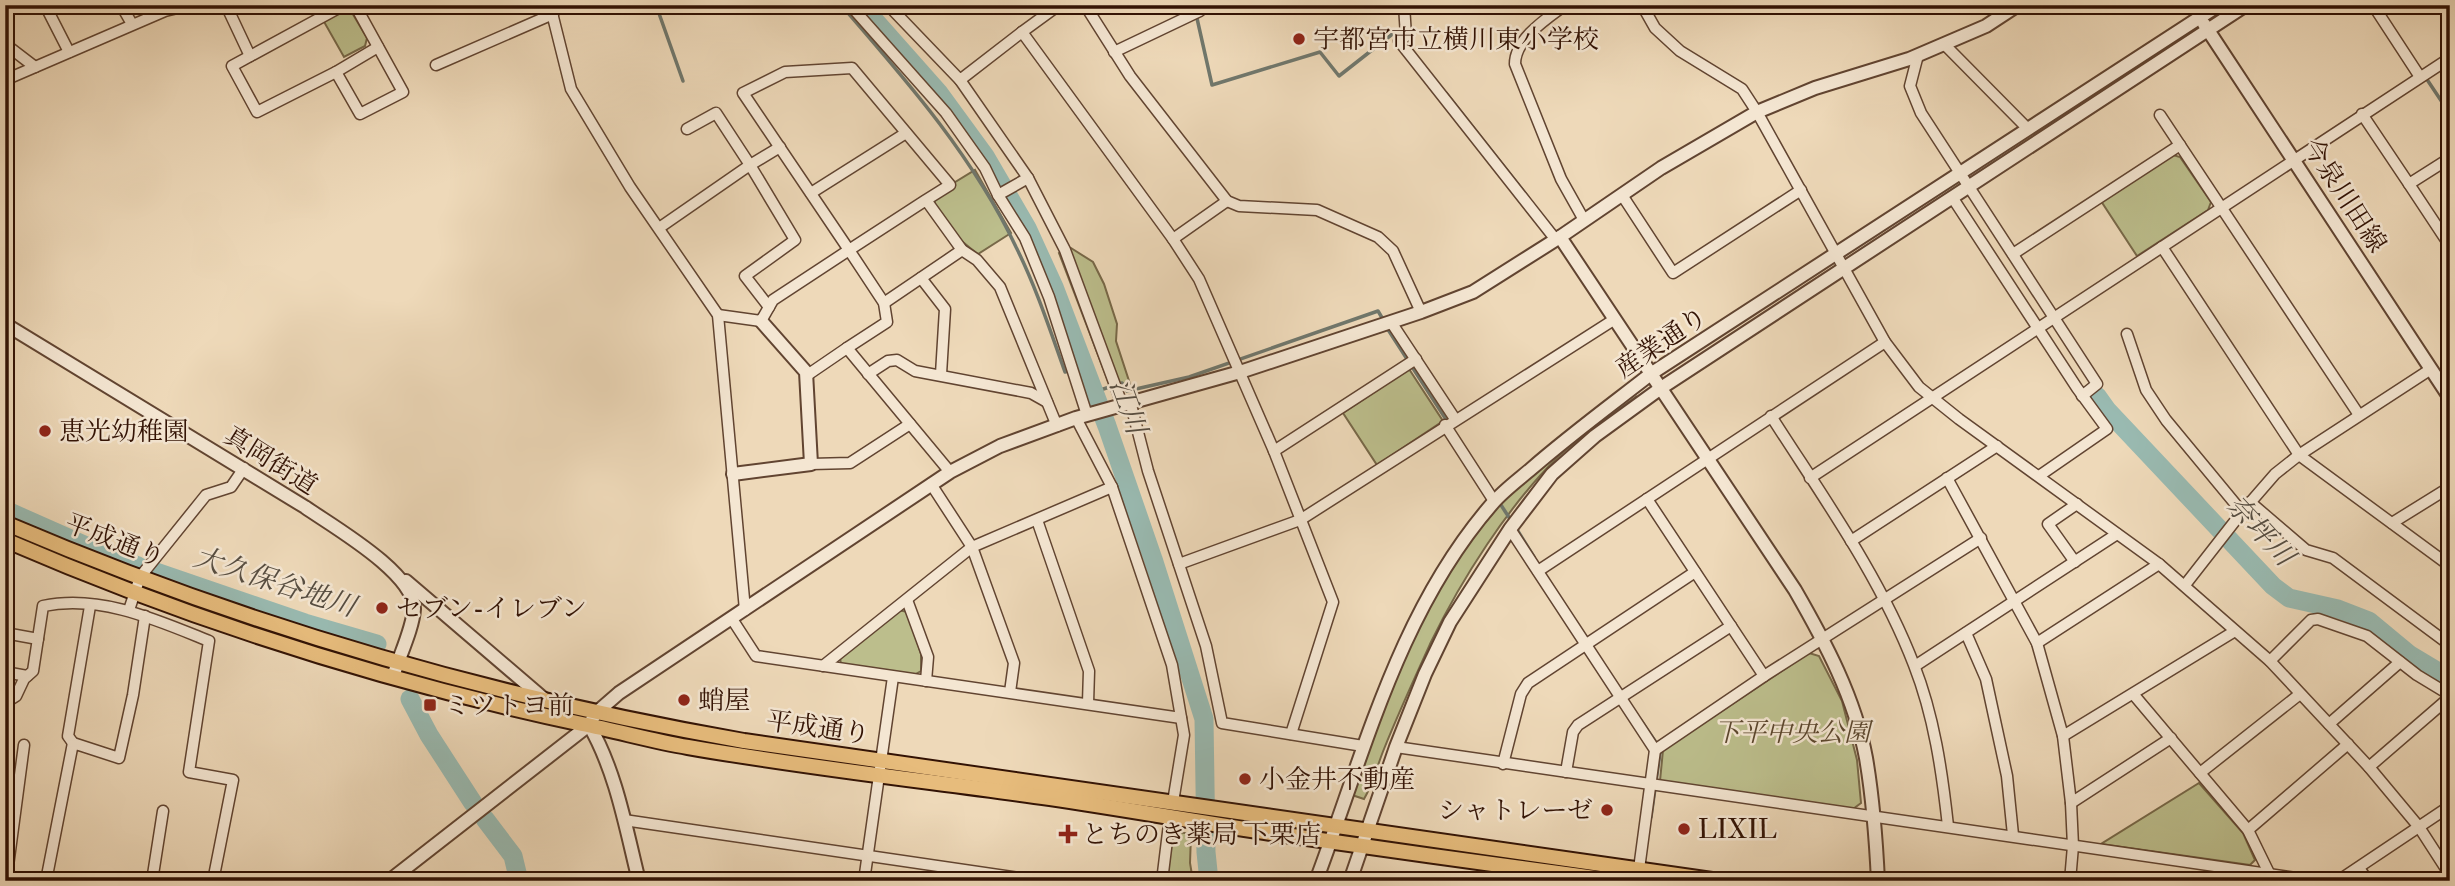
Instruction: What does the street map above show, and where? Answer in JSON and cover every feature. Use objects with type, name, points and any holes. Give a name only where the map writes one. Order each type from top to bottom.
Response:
[{"type":"main road","name":"平成通り","points":[[5,523],[140,577],[299,632],[397,661],[544,699],[593,719],[684,746],[880,776],[1172,809]]},
{"type":"main road","name":"平成通り","points":[[5,540],[135,593],[226,625],[393,677],[503,707],[881,760],[1193,812]]},
{"type":"main road","points":[[1193,812],[1221,809],[1719,881]]},
{"type":"main road","points":[[1193,812],[1222,824],[1617,881]]},
{"type":"street","points":[[45,5],[69,51]]},
{"type":"street","points":[[121,5],[132,24]]},
{"type":"street","points":[[5,80],[132,24],[178,6],[190,5]]},
{"type":"street","points":[[226,5],[250,56]]},
{"type":"street","points":[[344,5],[232,66],[257,112],[336,72],[378,47]]},
{"type":"street","points":[[336,72],[360,114],[403,92],[355,5]]},
{"type":"street","points":[[850,5],[946,113],[985,167],[998,195],[1025,238],[1040,274],[1085,415],[1172,665],[1184,735],[1162,881]]},
{"type":"street","points":[[888,5],[960,80],[1028,178],[1065,250],[1124,403],[1179,564],[1206,646],[1222,723],[1363,746]]},
{"type":"street","points":[[960,80],[1059,5]]},
{"type":"street","points":[[1085,5],[1130,76],[1227,201],[1239,206],[1317,210],[1378,237],[1393,251],[1421,312]]},
{"type":"street","points":[[1404,5],[1406,36],[1399,41],[1558,238],[1652,373],[1795,590],[1823,638],[1847,696],[1865,755],[1874,816],[1878,881]]},
{"type":"street","points":[[1565,5],[1537,27],[1515,54],[1515,64],[1561,179],[1584,220]]},
{"type":"street","points":[[1642,5],[1655,28],[1679,51],[1742,89],[1758,112],[1885,342],[1919,387],[2159,564],[2270,661],[2369,767],[2419,827],[2450,875]]},
{"type":"street","points":[[389,881],[593,719],[619,693],[950,472],[1000,446],[1085,415],[1240,372],[1473,292],[1708,139],[1758,112],[1815,88],[1913,57],[1986,26],[2018,5]]},
{"type":"street","name":"産業通り","points":[[1316,881],[1377,707],[1418,614],[1459,544],[1494,501],[1568,437],[1652,373],[2218,5]]},
{"type":"street","name":"産業通り","points":[[1350,881],[1396,747],[1425,674],[1450,622],[1510,529],[1552,474],[1595,436],[1661,388],[2246,5]]},
{"type":"street","points":[[2373,5],[2420,77]]},
{"type":"street","points":[[436,65],[551,10],[571,89],[630,187],[718,315],[745,610]]},
{"type":"street","points":[[1114,52],[1200,11]]},
{"type":"street","name":"今泉川田線","points":[[2200,18],[2450,398]]},
{"type":"street","points":[[1022,32],[1173,239],[1199,279],[1274,451],[1333,602],[1291,734]]},
{"type":"street","points":[[5,44],[35,66]]},
{"type":"street","points":[[1944,44],[2028,130]]},
{"type":"street","points":[[1913,57],[1910,86],[1921,113],[2097,384],[2082,396]]},
{"type":"street","points":[[1810,478],[2450,58]]},
{"type":"street","points":[[761,321],[774,300],[849,250],[950,185],[852,68],[785,72],[743,93],[811,193],[849,250],[884,303],[887,321],[806,376]]},
{"type":"street","points":[[687,129],[716,113],[795,240],[745,276],[769,307]]},
{"type":"street","points":[[2362,114],[2450,246]]},
{"type":"street","points":[[2160,115],[2359,415]]},
{"type":"street","points":[[811,193],[906,133]]},
{"type":"street","points":[[2013,254],[2180,145]]},
{"type":"street","points":[[659,228],[780,147]]},
{"type":"street","points":[[2409,184],[2450,158]]},
{"type":"street","points":[[998,195],[1028,178]]},
{"type":"street","points":[[1622,195],[1673,274],[1801,190]]},
{"type":"street","points":[[1952,197],[2082,396],[2107,429],[2039,476]]},
{"type":"street","points":[[926,200],[962,250],[977,260],[1000,287],[1057,426]]},
{"type":"street","points":[[1173,239],[1227,201]]},
{"type":"street","points":[[2162,247],[2299,455],[2450,566]]},
{"type":"street","points":[[884,303],[962,250]]},
{"type":"street","points":[[921,278],[945,309],[941,374]]},
{"type":"street","points":[[718,315],[761,321],[806,372],[811,464]]},
{"type":"street","points":[[5,318],[10,327]]},
{"type":"street","points":[[1179,564],[1300,520],[1615,319]]},
{"type":"street","points":[[1391,322],[1455,419]]},
{"type":"street","name":"真岡街道","points":[[10,327],[244,468],[351,538],[400,576],[544,699]]},
{"type":"street","points":[[2127,334],[2146,390],[2166,420],[2242,512]]},
{"type":"street","points":[[1538,571],[1885,342]]},
{"type":"street","points":[[847,348],[950,472]]},
{"type":"street","points":[[1274,451],[1416,359]]},
{"type":"street","points":[[868,374],[888,361],[897,360],[915,370],[1031,393],[1047,402]]},
{"type":"street","points":[[2185,585],[2275,474],[2299,455],[2431,369]]},
{"type":"street","points":[[1771,416],[1884,598],[1915,666],[1931,715],[1948,826]]},
{"type":"street","points":[[733,474],[811,464],[850,463],[910,424]]},
{"type":"street","points":[[1446,425],[1494,501]]},
{"type":"street","points":[[1850,541],[1997,446]]},
{"type":"street","points":[[129,610],[140,577],[206,495],[231,487],[244,468]]},
{"type":"street","points":[[1947,478],[2016,601],[2036,643],[2063,736],[2071,803],[2073,846],[2070,881]]},
{"type":"street","points":[[931,484],[972,547],[1014,663],[1010,692]]},
{"type":"street","points":[[823,666],[972,547],[1112,487]]},
{"type":"street","points":[[2392,523],[2450,487]]},
{"type":"street","points":[[1647,499],[1765,676]]},
{"type":"street","points":[[2250,502],[2306,550],[2333,558],[2450,645]]},
{"type":"street","points":[[2076,562],[2048,524],[2077,504]]},
{"type":"street","points":[[1037,520],[1089,671],[1088,703]]},
{"type":"street","points":[[1510,529],[1655,750],[1639,869]]},
{"type":"street","points":[[1915,666],[2118,534]]},
{"type":"street","points":[[1655,750],[1884,598],[1981,538]]},
{"type":"street","points":[[2036,643],[2159,564]]},
{"type":"street","points":[[1503,764],[1521,694],[1528,683],[1695,572]]},
{"type":"street","name":"真岡街道","points":[[393,677],[414,608],[409,589],[400,576]]},
{"type":"street","points":[[907,600],[928,657],[926,681]]},
{"type":"street","points":[[5,703],[16,696],[27,676],[33,671],[43,606],[59,603],[129,610],[209,640],[189,772],[233,780],[213,881]]},
{"type":"street","points":[[90,606],[68,736],[73,743],[119,758],[133,695],[145,616]]},
{"type":"street","points":[[732,619],[756,656],[1181,718]]},
{"type":"street","points":[[2270,661],[2311,620],[2318,619],[2367,636],[2450,696],[2369,767]]},
{"type":"street","points":[[1566,772],[1573,732],[1578,725],[1731,626]]},
{"type":"street","points":[[2063,736],[2235,631]]},
{"type":"street","points":[[5,633],[38,639]]},
{"type":"street","points":[[1966,633],[1986,679],[2007,776],[2013,835]]},
{"type":"street","points":[[2329,724],[2400,662]]},
{"type":"street","points":[[5,672],[27,676]]},
{"type":"street","points":[[864,881],[893,677]]},
{"type":"street","points":[[2200,773],[2300,694]]},
{"type":"street","points":[[2134,695],[2248,830],[2269,873]]},
{"type":"street","points":[[593,719],[624,820],[639,881]]},
{"type":"street","points":[[2071,803],[2171,738]]},
{"type":"street","points":[[46,881],[73,743]]},
{"type":"street","points":[[2248,830],[2348,744]]},
{"type":"street","points":[[6,881],[24,745]]},
{"type":"street","points":[[1396,747],[2317,881]]},
{"type":"street","points":[[2338,881],[2450,806]]},
{"type":"street","points":[[152,881],[163,811]]},
{"type":"street","points":[[624,820],[1040,881]]},
{"type":"street","points":[[2360,868],[2368,881]]},
{"type":"green space","points":[[345,8],[351,11],[367,38],[365,46],[344,57],[323,20]]},
{"type":"green space","points":[[2173,155],[2180,157],[2211,202],[2208,210],[2137,256],[2101,201]]},
{"type":"green space","points":[[975,170],[1011,233],[978,254],[956,236],[943,220],[934,195]]},
{"type":"green space","points":[[1071,248],[1093,262],[1104,284],[1117,324],[1116,341],[1131,387],[1113,394],[1059,253]]},
{"type":"green space","points":[[1409,369],[1443,421],[1377,465],[1343,413]]},
{"type":"green space","points":[[1637,396],[1557,458],[1504,521],[1471,569],[1431,642],[1364,799],[1352,795],[1399,662],[1463,545],[1504,500],[1550,460]]},
{"type":"green space","points":[[898,610],[908,612],[921,654],[921,671],[914,675],[841,665],[840,657]]},
{"type":"green space","name":"下平中央公園","points":[[1809,653],[1819,656],[1842,701],[1857,760],[1861,803],[1853,809],[1660,781],[1663,750]]},
{"type":"green space","points":[[2199,783],[2243,833],[2255,860],[2250,865],[2101,844]]},
{"type":"green space","points":[[1178,832],[1191,834],[1190,863],[1193,881],[1165,881],[1172,837]]},
{"type":"waterway","points":[[656,5],[683,81]]},
{"type":"waterway","points":[[841,5],[937,120],[980,181],[1023,262],[1065,372],[1084,365]]},
{"type":"waterway","name":"江川","points":[[861,5],[939,93],[985,156],[1027,228],[1054,287],[1107,426],[1204,719],[1206,852],[1209,881]]},
{"type":"waterway","points":[[1194,5],[1212,85],[1320,52],[1339,76],[1395,32],[1400,38]]},
{"type":"waterway","points":[[2426,78],[2450,114]]},
{"type":"waterway","points":[[1446,93],[1528,197]]},
{"type":"waterway","points":[[1094,392],[1122,383],[1127,391],[1189,377],[1378,311],[1384,321]]},
{"type":"waterway","points":[[1387,328],[1449,424]]},
{"type":"waterway","name":"奈坪川","points":[[2097,396],[2107,410],[2273,586],[2289,598],[2338,609],[2369,621],[2410,655],[2450,679]]},
{"type":"waterway","points":[[1499,502],[1512,522]]},
{"type":"waterway","name":"大久保谷地川","points":[[5,510],[138,566]]},
{"type":"waterway","points":[[1516,528],[1534,557]]},
{"type":"waterway","name":"大久保谷地川","points":[[156,572],[305,623],[377,644]]},
{"type":"waterway","name":"大久保谷地川","points":[[410,699],[429,735],[473,803]]},
{"type":"waterway","points":[[1640,719],[1660,753],[1651,817]]},
{"type":"waterway","name":"大久保谷地川","points":[[485,819],[513,856],[519,881]]},
{"type":"place","name":"宇都宮市立横川東小学校","points":[[1299,39]]},
{"type":"place","name":"恵光幼稚園","points":[[45,431]]},
{"type":"place","name":"セブン-イレブン","points":[[382,608]]},
{"type":"place","name":"蛸屋","points":[[684,700]]},
{"type":"place","name":"ミツトヨ前","points":[[430,705]]},
{"type":"place","name":"小金井不動産","points":[[1245,779]]},
{"type":"place","name":"シャトレーゼ","points":[[1607,810]]},
{"type":"place","name":"LIXIL","points":[[1684,829]]},
{"type":"place","name":"とちのき薬局 下栗店","points":[[1068,834]]}]
